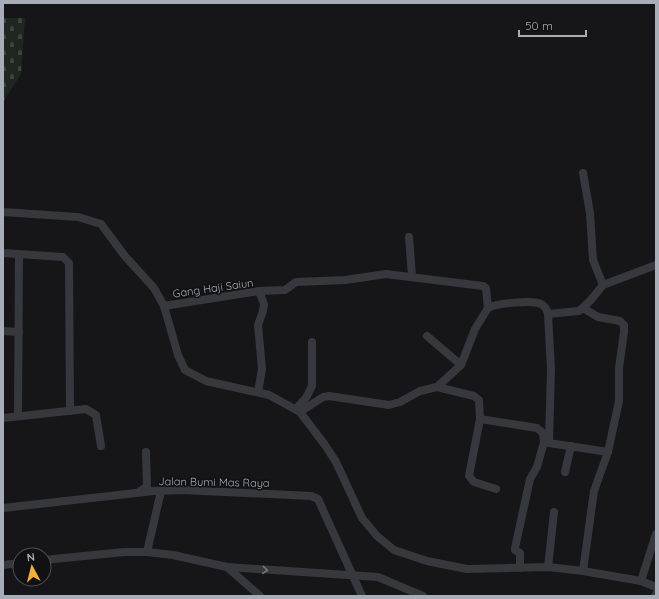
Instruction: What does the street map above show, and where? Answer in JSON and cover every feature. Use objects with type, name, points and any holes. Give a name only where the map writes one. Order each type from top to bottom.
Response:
[{"type":"street","points":[[583,172],[590,213],[593,260],[603,285]]},
{"type":"street","points":[[3,212],[78,217],[101,224],[124,255],[154,288],[164,306],[178,355],[185,370],[206,381],[258,392],[280,399],[298,411],[325,445],[336,462],[362,518],[377,536],[394,550],[427,561],[467,569],[548,567],[583,571],[641,581],[656,587]]},
{"type":"street","points":[[409,237],[412,276]]},
{"type":"street","points":[[3,253],[63,257],[69,263],[70,410]]},
{"type":"street","points":[[18,416],[19,254]]},
{"type":"street","points":[[548,314],[574,312],[582,308],[603,285],[656,265]]},
{"type":"street","points":[[259,291],[285,290],[296,282],[337,280],[386,274],[412,276],[483,286],[486,288],[488,308],[475,329],[461,365],[437,387]]},
{"type":"street","name":"Gang Haji Saiun","points":[[164,306],[259,291],[264,304],[258,325],[262,369],[258,392]]},
{"type":"street","points":[[488,308],[506,303],[538,303],[545,307],[548,314],[551,369],[546,442],[537,467],[530,479],[515,548],[515,550],[520,553],[520,568]]},
{"type":"street","points":[[582,308],[598,318],[620,321],[624,325],[624,342],[619,368],[619,401],[608,452],[594,490],[583,571]]},
{"type":"street","points":[[3,331],[19,332]]},
{"type":"street","points":[[427,336],[461,365]]},
{"type":"street","points":[[298,411],[312,386],[312,342]]},
{"type":"street","points":[[298,411],[323,397],[329,396],[389,405],[420,391],[437,387],[474,396],[479,400],[480,418],[469,476],[474,482],[496,489]]},
{"type":"street","points":[[3,418],[86,409],[96,415],[101,446]]},
{"type":"street","points":[[480,418],[537,428],[543,433],[546,442]]},
{"type":"street","points":[[546,442],[608,452]]},
{"type":"street","points":[[565,472],[571,446]]},
{"type":"street","points":[[146,452],[154,490],[146,552]]},
{"type":"street","name":"Jalan Bumi Mas Raya","points":[[3,508],[154,490],[314,497],[318,499],[362,596]]},
{"type":"street","points":[[548,567],[554,512]]},
{"type":"street","points":[[641,581],[656,534]]},
{"type":"street","points":[[52,559],[124,552],[146,552],[173,555],[226,567],[354,576],[363,575],[387,580],[423,596]]},
{"type":"street","points":[[226,567],[260,596]]},
{"type":"green space","points":[[3,18],[25,18],[21,74],[3,102]]}]
